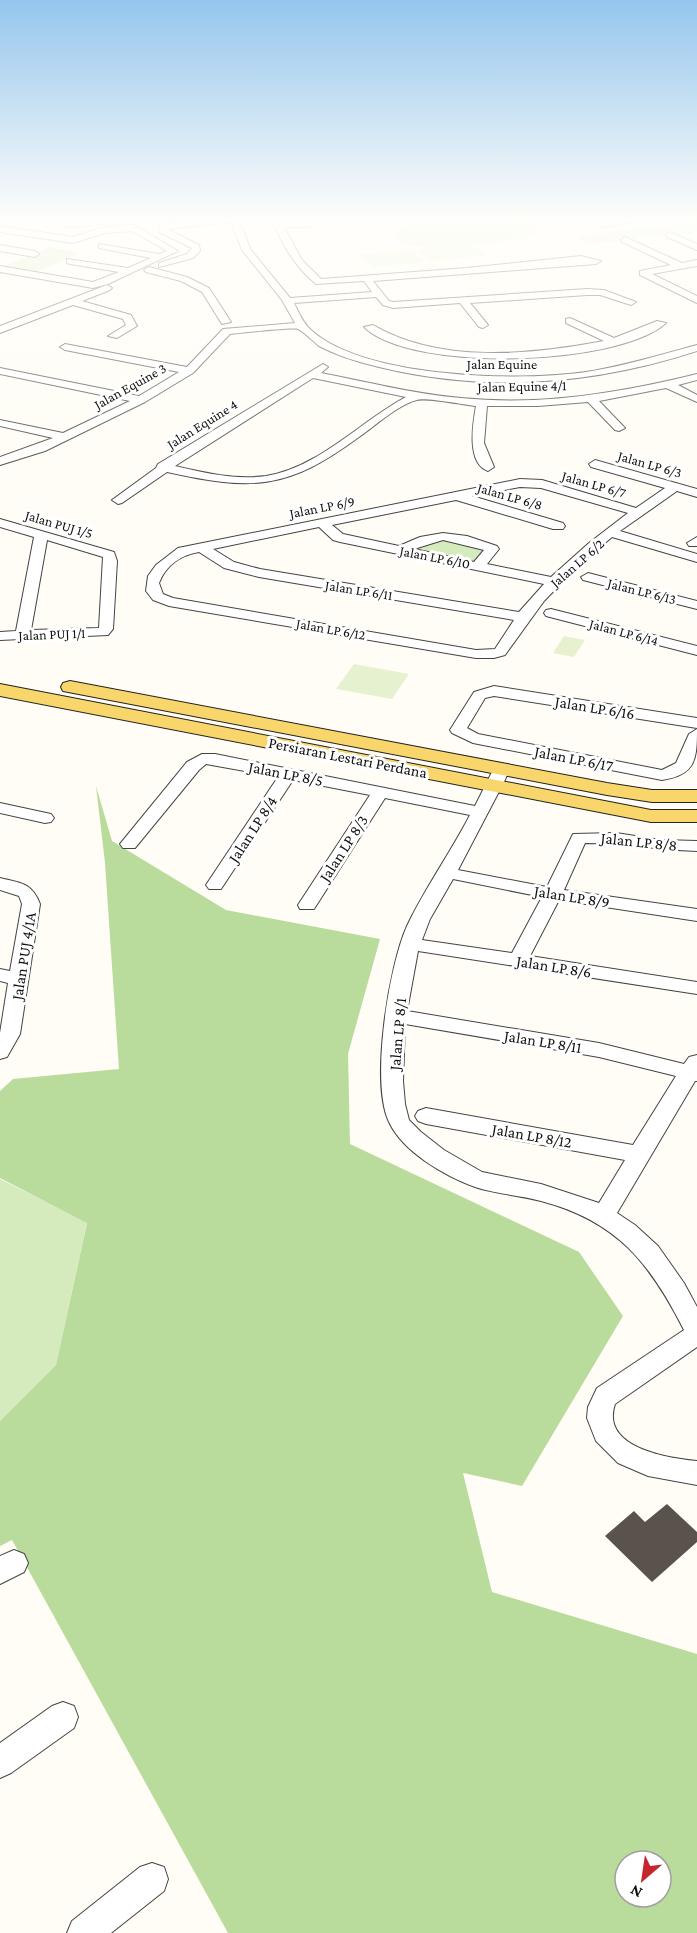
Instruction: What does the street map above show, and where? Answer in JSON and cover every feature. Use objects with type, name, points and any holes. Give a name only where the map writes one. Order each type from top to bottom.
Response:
[{"type":"main road","name":"Persiaran Lestari Perdana","points":[[0,673],[171,714],[498,777],[651,816],[695,801]]},
{"type":"main road","name":"Persiaran Lestari Perdana","points":[[0,690],[171,714]]},
{"type":"street","points":[[0,330],[57,308]]},
{"type":"street","points":[[97,308],[127,316],[132,326],[113,336]]},
{"type":"street","points":[[217,308],[226,322]]},
{"type":"street","name":"Jalan Equine","points":[[291,308],[300,326],[311,336],[343,354],[404,370],[458,379],[543,379],[603,371],[697,348]]},
{"type":"street","points":[[469,308],[483,325]]},
{"type":"street","points":[[570,321],[613,342]]},
{"type":"street","points":[[369,327],[404,344],[462,355],[510,356],[613,342],[637,336],[661,323]]},
{"type":"street","name":"Jalan Equine 3","points":[[0,461],[25,455],[141,400],[189,371],[227,331],[300,326]]},
{"type":"street","points":[[65,347],[189,371]]},
{"type":"street","points":[[566,350],[603,371]]},
{"type":"street","name":"Jalan Equine 4","points":[[162,467],[343,354]]},
{"type":"street","points":[[1,371],[141,400]]},
{"type":"street","name":"Jalan Equine 4/1","points":[[312,374],[417,395],[482,403],[541,403],[591,399],[669,385],[697,377]]},
{"type":"street","points":[[669,385],[697,399]]},
{"type":"street","name":"Jalan Equine 4","points":[[162,467],[234,481],[288,476],[317,461],[383,415],[417,395]]},
{"type":"street","points":[[591,399],[619,428]]},
{"type":"street","points":[[482,403],[477,445],[488,467]]},
{"type":"street","points":[[0,423],[66,437]]},
{"type":"street","name":"Jalan LP 6/3","points":[[595,464],[697,493]]},
{"type":"street","points":[[118,500],[162,467]]},
{"type":"street","name":"Jalan LP 6/9","points":[[169,602],[155,596],[152,592],[160,568],[166,561],[183,550],[454,495],[520,483],[542,484]]},
{"type":"street","name":"Jalan LP 6/7","points":[[542,484],[637,512]]},
{"type":"street","name":"Jalan LP 6/2","points":[[494,654],[503,647],[523,617],[571,565],[637,512],[675,487]]},
{"type":"street","name":"Jalan LP 6/8","points":[[454,495],[558,526]]},
{"type":"street","name":"Jalan LP 6/10","points":[[321,522],[338,537],[554,582]]},
{"type":"street","name":"Jalan PUJ 1/5","points":[[0,523],[109,555],[106,629],[103,632]]},
{"type":"street","points":[[611,533],[697,558]]},
{"type":"street","points":[[23,635],[41,534]]},
{"type":"street","points":[[400,551],[432,537],[455,536],[492,549],[478,566]]},
{"type":"street","name":"Jalan LP 6/11","points":[[201,547],[229,565],[258,573],[523,617]]},
{"type":"street","name":"Jalan LP 6/13","points":[[588,578],[697,604]]},
{"type":"street","name":"Jalan LP 6/12","points":[[169,602],[429,646],[494,654]]},
{"type":"street","name":"Jalan LP 6/14","points":[[551,613],[697,651]]},
{"type":"street","name":"Jalan PUJ 1/1","points":[[0,636],[103,632]]},
{"type":"street","name":"Jalan LP 6/16","points":[[473,738],[462,734],[458,730],[459,726],[479,695],[494,691],[697,723]]},
{"type":"street","name":"Jalan LP 6/17","points":[[473,738],[662,775],[674,773],[682,768],[697,734]]},
{"type":"street","name":"Jalan LP 8/5","points":[[129,844],[193,766],[202,759],[480,812]]},
{"type":"street","name":"Jalan LP 8/4","points":[[215,885],[288,774]]},
{"type":"street","name":"Jalan LP 8/1","points":[[498,777],[414,932],[396,1016],[392,1060],[394,1094],[399,1122],[410,1134],[463,1174],[484,1182],[556,1196],[604,1216],[626,1231],[658,1262],[667,1274],[697,1333],[606,1396],[600,1408],[598,1420],[606,1435],[621,1453],[649,1466],[697,1473]]},
{"type":"street","name":"Jalan LP 8/3","points":[[307,905],[380,792]]},
{"type":"street","points":[[0,808],[45,818]]},
{"type":"street","name":"Jalan LP 8/8","points":[[554,894],[578,839],[581,837],[616,837],[661,845],[697,846]]},
{"type":"street","name":"Jalan LP 8/9","points":[[448,873],[554,894],[697,915]]},
{"type":"street","name":"Jalan PUJ 4/1A","points":[[0,884],[15,887],[27,893],[31,904],[10,1034],[0,1052]]},
{"type":"street","points":[[518,961],[554,894]]},
{"type":"street","name":"Jalan LP 8/6","points":[[411,944],[697,988]]},
{"type":"street","points":[[0,975],[20,980]]},
{"type":"street","name":"Jalan LP 8/11","points":[[396,1016],[599,1050],[695,1069]]},
{"type":"street","points":[[604,1216],[639,1154],[695,1069]]},
{"type":"street","name":"Jalan LP 8/12","points":[[426,1116],[639,1154]]},
{"type":"street","points":[[0,1762],[63,1717]]},
{"type":"street","points":[[84,1933],[152,1879]]},
{"type":"green space","points":[[450,538],[482,547],[487,551],[475,563],[408,551],[419,544]]},
{"type":"green space","points":[[564,636],[585,640],[574,657],[553,653]]},
{"type":"green space","points":[[354,664],[409,674],[392,699],[336,689]]},
{"type":"green space","points":[[96,786],[112,841],[226,910],[380,939],[348,1054],[350,1144],[579,1252],[623,1316],[522,1486],[463,1473],[492,1592],[697,1654],[697,1933],[228,1933],[12,1540],[0,1546],[0,1421],[56,1365],[87,1223],[0,1178],[0,1091],[13,1079],[119,1069],[105,863]]},
{"type":"green space","points":[[0,1179],[87,1222],[56,1365],[0,1421]]},
{"type":"building","points":[[667,1504],[697,1532],[697,1542],[652,1582],[605,1536],[634,1511],[645,1522]]}]
